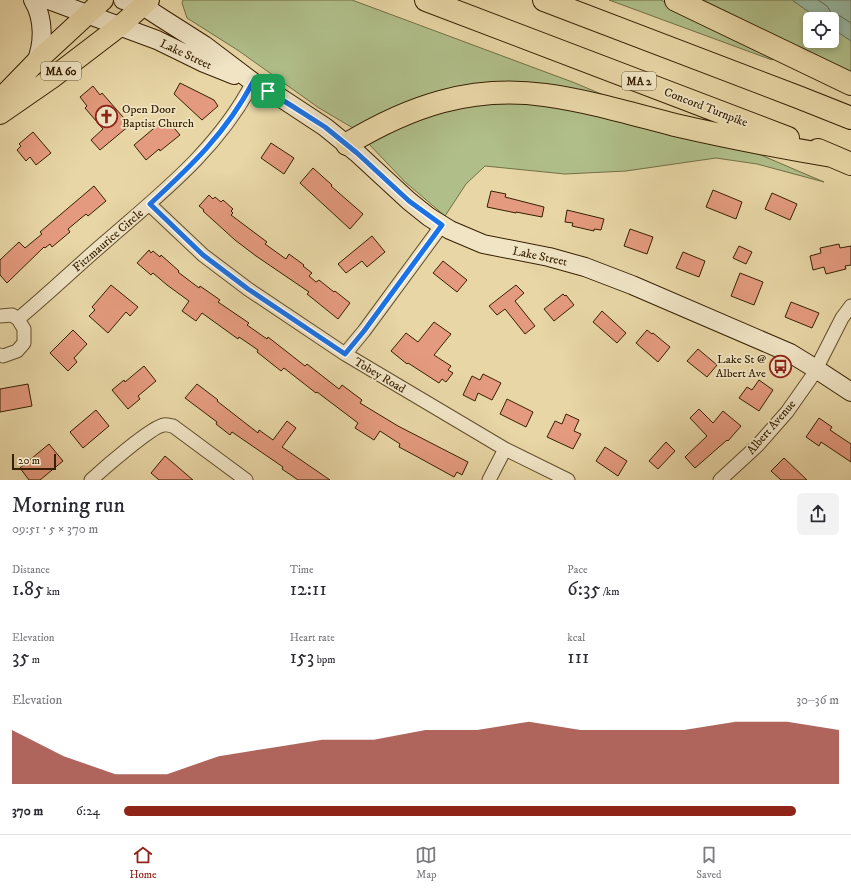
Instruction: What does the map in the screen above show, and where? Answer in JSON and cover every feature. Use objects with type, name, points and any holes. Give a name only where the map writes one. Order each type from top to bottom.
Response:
[{"type":"highway","name":"Concord Turnpike","points":[[426,0],[841,160]]},
{"type":"highway","points":[[544,0],[851,118]]},
{"type":"highway","points":[[676,0],[851,84]]},
{"type":"highway","points":[[347,144],[394,118],[424,106],[468,96],[512,93],[534,94],[566,99],[729,138],[841,160]]},
{"type":"main road","points":[[33,0],[39,15],[42,33],[40,49],[36,62]]},
{"type":"main road","points":[[49,0],[88,14]]},
{"type":"main road","name":"MA 60","points":[[0,99],[36,62],[103,0]]},
{"type":"main road","name":"Lake Street","points":[[123,0],[146,3],[253,82],[304,113],[347,144],[409,201],[442,225],[483,244],[566,261],[601,273],[772,345],[798,358],[851,392]]},
{"type":"main road","name":"MA 60","points":[[0,114],[34,91],[120,26],[146,3]]},
{"type":"main road","name":"Lake Street","points":[[88,14],[157,40],[214,68],[253,82]]},
{"type":"street","name":"Fitzmaurice Circle","points":[[18,319],[150,204],[187,169],[219,135],[238,110],[253,82]]},
{"type":"street","name":"Tobey Road","points":[[150,204],[203,255],[248,289],[345,354],[505,449],[568,480]]},
{"type":"street","points":[[345,354],[364,331],[442,225]]},
{"type":"street","name":"Albert Avenue","points":[[720,480],[771,431],[786,412],[816,369],[842,318],[851,306]]},
{"type":"street","points":[[0,316],[12,315],[18,319],[24,329],[24,343],[17,351],[3,356],[0,355]]},
{"type":"street","points":[[91,480],[147,434],[164,424],[173,426],[246,480]]},
{"type":"street","points":[[489,480],[505,449]]},
{"type":"green space","points":[[183,0],[352,0],[575,83],[606,96],[512,84],[353,128],[319,108],[239,51],[187,18],[182,3]]},
{"type":"green space","points":[[609,0],[661,0],[774,56],[772,60]]},
{"type":"green space","points":[[697,0],[792,0],[809,12],[803,12],[803,48],[839,48],[839,33],[851,41],[851,75]]},
{"type":"green space","points":[[485,100],[544,102],[749,150],[824,182],[757,164],[716,158],[626,171],[565,174],[485,166],[466,184],[445,216],[405,182],[368,143],[410,117]]},
{"type":"water","points":[[792,0],[851,0],[851,41],[839,33],[839,12],[809,12]]},
{"type":"building","points":[[180,83],[214,100],[218,106],[202,120],[174,94]]},
{"type":"building","name":"Open Door Baptist Church","points":[[93,86],[100,95],[102,93],[130,125],[100,150],[91,140],[103,129],[85,108],[87,106],[80,97]]},
{"type":"building","points":[[169,122],[180,135],[146,160],[134,145],[159,124],[162,128]]},
{"type":"building","points":[[33,132],[51,153],[36,165],[30,157],[26,161],[17,150],[21,146],[19,144]]},
{"type":"building","points":[[271,143],[294,158],[284,174],[261,158]]},
{"type":"building","points":[[313,168],[363,214],[350,229],[300,183]]},
{"type":"building","points":[[94,186],[106,201],[88,216],[86,214],[68,229],[70,232],[52,247],[50,244],[45,248],[44,247],[7,283],[0,275],[0,260],[19,242],[25,248],[42,234],[40,232]]},
{"type":"building","points":[[713,190],[742,202],[736,219],[706,207]]},
{"type":"building","points":[[491,191],[506,194],[505,197],[544,207],[542,217],[487,207]]},
{"type":"building","points":[[772,193],[797,204],[790,220],[765,209]]},
{"type":"building","points":[[209,195],[213,199],[215,197],[221,202],[223,200],[233,209],[231,211],[233,213],[231,215],[267,242],[265,244],[286,259],[289,254],[312,273],[309,276],[316,282],[319,280],[350,303],[338,319],[307,294],[309,292],[235,240],[203,211],[204,210],[199,206]]},
{"type":"building","points":[[567,210],[604,219],[601,230],[594,229],[594,231],[572,226],[573,223],[565,222]]},
{"type":"building","points":[[630,229],[653,237],[647,254],[624,246]]},
{"type":"building","points":[[372,236],[385,252],[367,267],[362,261],[346,273],[338,264]]},
{"type":"building","points":[[839,244],[840,248],[851,246],[851,265],[845,266],[846,269],[826,274],[824,267],[813,270],[810,256],[821,253],[820,248]]},
{"type":"building","points":[[739,246],[752,252],[746,264],[733,258]]},
{"type":"building","points":[[149,250],[151,253],[153,251],[160,257],[161,255],[179,271],[178,272],[199,288],[200,286],[220,300],[218,302],[249,323],[247,325],[267,339],[268,337],[305,366],[307,364],[339,389],[342,385],[362,400],[360,403],[398,426],[468,462],[462,475],[457,472],[454,477],[399,447],[400,444],[380,431],[374,440],[355,428],[358,423],[284,368],[281,371],[257,352],[258,350],[239,337],[238,339],[202,313],[196,321],[182,311],[189,301],[153,273],[151,275],[137,263]]},
{"type":"building","points":[[683,252],[705,261],[699,277],[676,268]]},
{"type":"building","points":[[443,261],[467,280],[457,292],[433,273]]},
{"type":"building","points":[[740,273],[763,282],[754,305],[731,296]]},
{"type":"building","points":[[111,285],[138,307],[130,316],[126,312],[108,333],[89,316],[95,310],[92,307]]},
{"type":"building","points":[[516,285],[524,293],[515,301],[535,326],[525,334],[505,309],[497,315],[489,306]]},
{"type":"building","points":[[563,294],[565,296],[566,295],[574,305],[554,321],[544,309]]},
{"type":"building","points":[[791,302],[819,313],[812,328],[785,317]]},
{"type":"building","points":[[602,311],[626,333],[617,343],[593,322]]},
{"type":"building","points":[[434,322],[451,334],[434,355],[451,366],[448,370],[453,373],[446,382],[442,379],[439,383],[408,363],[407,364],[391,351],[406,333],[418,342]]},
{"type":"building","points":[[73,330],[87,344],[74,358],[77,362],[68,371],[50,353]]},
{"type":"building","points":[[647,330],[670,347],[658,362],[636,343]]},
{"type":"building","points":[[698,349],[717,365],[707,377],[687,361]]},
{"type":"building","points":[[144,366],[156,381],[138,396],[140,399],[128,409],[112,390],[124,380],[125,382]]},
{"type":"building","points":[[483,374],[501,383],[492,400],[478,393],[475,401],[463,395],[472,376],[480,380]]},
{"type":"building","points":[[759,380],[773,390],[759,411],[739,398],[747,387],[752,390]]},
{"type":"building","points":[[28,384],[32,406],[0,412],[0,389]]},
{"type":"building","points":[[197,384],[258,433],[259,430],[273,440],[287,421],[296,428],[282,447],[330,480],[298,480],[282,469],[283,467],[232,432],[230,435],[216,424],[217,422],[185,398]]},
{"type":"building","points":[[507,399],[533,412],[526,427],[500,414]]},
{"type":"building","points":[[699,409],[713,423],[723,411],[741,426],[728,441],[727,440],[695,468],[685,457],[707,436],[690,418]]},
{"type":"building","points":[[96,410],[109,426],[83,448],[70,432]]},
{"type":"building","points":[[566,414],[579,420],[574,431],[581,434],[573,449],[547,437],[555,421],[562,424]]},
{"type":"building","points":[[819,418],[832,427],[830,430],[851,444],[851,462],[821,442],[819,446],[806,437]]},
{"type":"building","points":[[666,442],[675,451],[658,469],[649,461]]},
{"type":"building","points":[[49,444],[63,461],[40,480],[29,480],[20,468]]},
{"type":"building","points":[[605,447],[627,461],[618,476],[596,461]]},
{"type":"building","points":[[165,456],[193,480],[159,480],[151,473]]},
{"type":"building","points":[[784,458],[807,480],[781,480],[771,471]]},
{"type":"place","name":"Open Door Baptist Church","points":[[107,116]]},
{"type":"place","name":"Lake St @ Albert Ave","points":[[781,366]]},
{"type":"route","points":[[253,82],[268,91],[325,127],[367,161],[409,201],[442,225],[364,331],[345,354],[248,289],[203,255],[150,204],[196,160],[223,130],[236,113],[253,82]]}]
